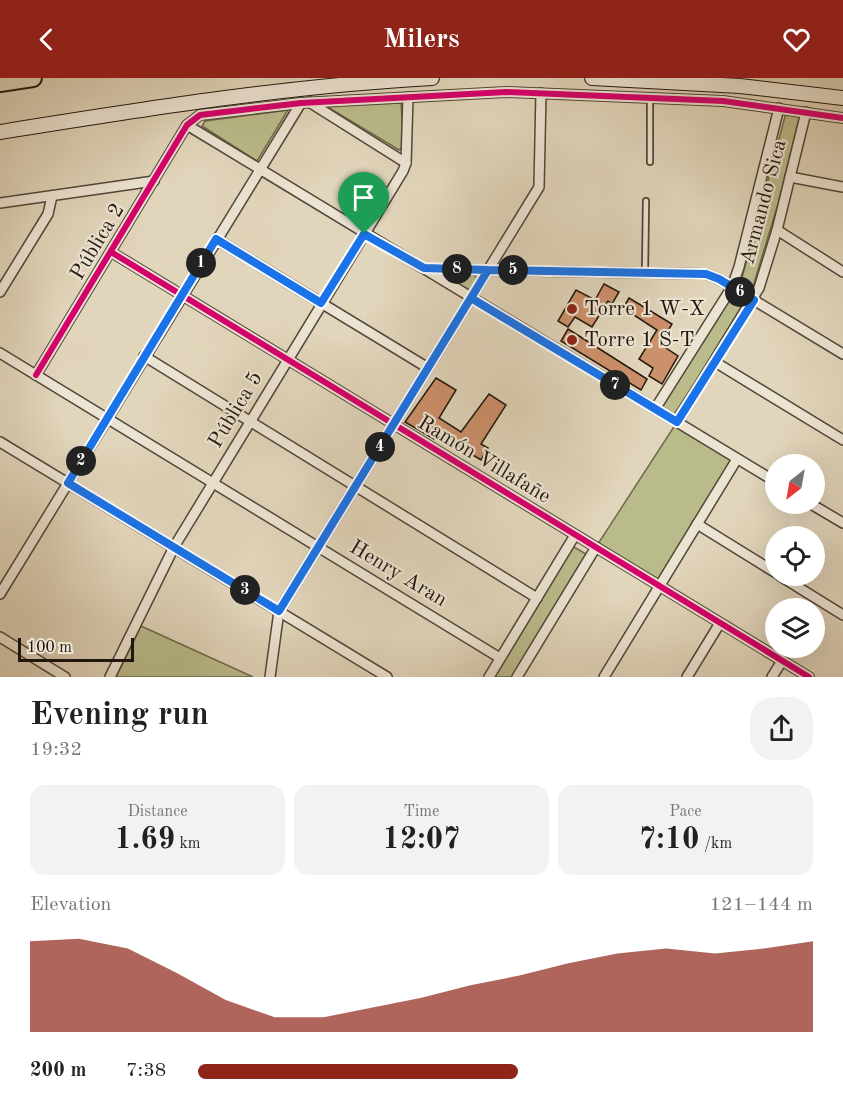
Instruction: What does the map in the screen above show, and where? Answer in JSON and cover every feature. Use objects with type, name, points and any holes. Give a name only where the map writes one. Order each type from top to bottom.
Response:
[{"type":"highway","points":[[0,83],[33,78]]},
{"type":"street","points":[[0,132],[218,97],[331,84],[432,78]]},
{"type":"street","points":[[592,78],[740,86],[843,98]]},
{"type":"street","points":[[271,677],[279,611],[539,187],[541,93]]},
{"type":"street","points":[[765,476],[187,125],[195,117],[207,113],[305,103],[541,93],[723,101],[843,118]]},
{"type":"street","name":"Pública 5","points":[[110,677],[174,547],[406,163],[408,97]]},
{"type":"street","points":[[305,103],[406,163]]},
{"type":"street","points":[[1,588],[68,483],[259,170],[305,103]]},
{"type":"street","name":"Armando Sica","points":[[655,409],[732,287],[779,108]]},
{"type":"street","name":"Armando Sica","points":[[677,422],[754,300],[777,230],[806,112]]},
{"type":"street","name":"Pública 2","points":[[36,375],[187,125]]},
{"type":"street","points":[[790,177],[843,187]]},
{"type":"street","points":[[0,203],[154,181]]},
{"type":"street","points":[[0,292],[48,214],[52,196]]},
{"type":"street","points":[[777,230],[843,272]]},
{"type":"street","points":[[216,239],[428,368]]},
{"type":"street","name":"Ramón Villafañe","points":[[111,252],[809,677]]},
{"type":"street","points":[[424,268],[706,274],[732,287],[843,354]]},
{"type":"street","name":"Henry Aran","points":[[0,353],[500,658]]},
{"type":"street","points":[[144,356],[537,598]]},
{"type":"street","points":[[715,362],[843,440]]},
{"type":"street","points":[[2,447],[68,483],[387,677]]},
{"type":"street","points":[[604,677],[737,459]]},
{"type":"street","points":[[825,512],[843,523]]},
{"type":"street","points":[[697,524],[765,566]]},
{"type":"street","points":[[489,677],[575,535]]},
{"type":"street","points":[[517,677],[596,548]]},
{"type":"street","points":[[796,586],[843,615]]},
{"type":"street","points":[[687,677],[720,623]]},
{"type":"street","points":[[0,637],[65,677]]},
{"type":"street","points":[[772,677],[782,661]]},
{"type":"lane","points":[[650,97],[650,162]]},
{"type":"lane","points":[[645,272],[646,201]]},
{"type":"green space","points":[[401,103],[404,147],[399,150],[326,106]]},
{"type":"green space","points":[[787,109],[801,111],[778,204],[751,293],[740,285]]},
{"type":"green space","points":[[288,110],[257,161],[202,126],[205,121]]},
{"type":"green space","points":[[446,273],[474,275],[478,279],[470,291],[443,276]]},
{"type":"green space","points":[[731,296],[745,306],[673,416],[659,409]]},
{"type":"green space","points":[[677,422],[737,459],[660,586],[596,547]]},
{"type":"green space","points":[[572,546],[586,554],[513,677],[493,677]]},
{"type":"green space","points":[[141,626],[253,677],[116,677]]},
{"type":"building","points":[[604,284],[619,292],[612,304],[608,301],[592,327],[575,317],[568,327],[558,321],[576,290],[595,300]]},
{"type":"building","points":[[629,298],[672,324],[662,341],[663,346],[678,356],[662,384],[649,376],[653,368],[639,359],[657,330],[623,308]]},
{"type":"building","points":[[568,329],[647,379],[641,390],[561,341]]},
{"type":"building","points":[[436,378],[456,390],[439,418],[461,432],[489,394],[506,405],[481,444],[488,448],[481,460],[438,434],[434,439],[405,422]]},
{"type":"cycle path","points":[[36,375],[187,125],[200,115],[301,103],[506,92],[723,101],[843,118]]},
{"type":"cycle path","points":[[111,252],[809,677]]},
{"type":"place","name":"Torre 1 W-X","points":[[572,309]]},
{"type":"place","name":"Torre 1 S-T","points":[[572,340]]},
{"type":"route","points":[[364,234],[321,303],[216,239],[68,483],[279,611],[488,270],[706,274],[754,300],[677,422],[471,298],[488,270],[424,268],[364,234]]}]
